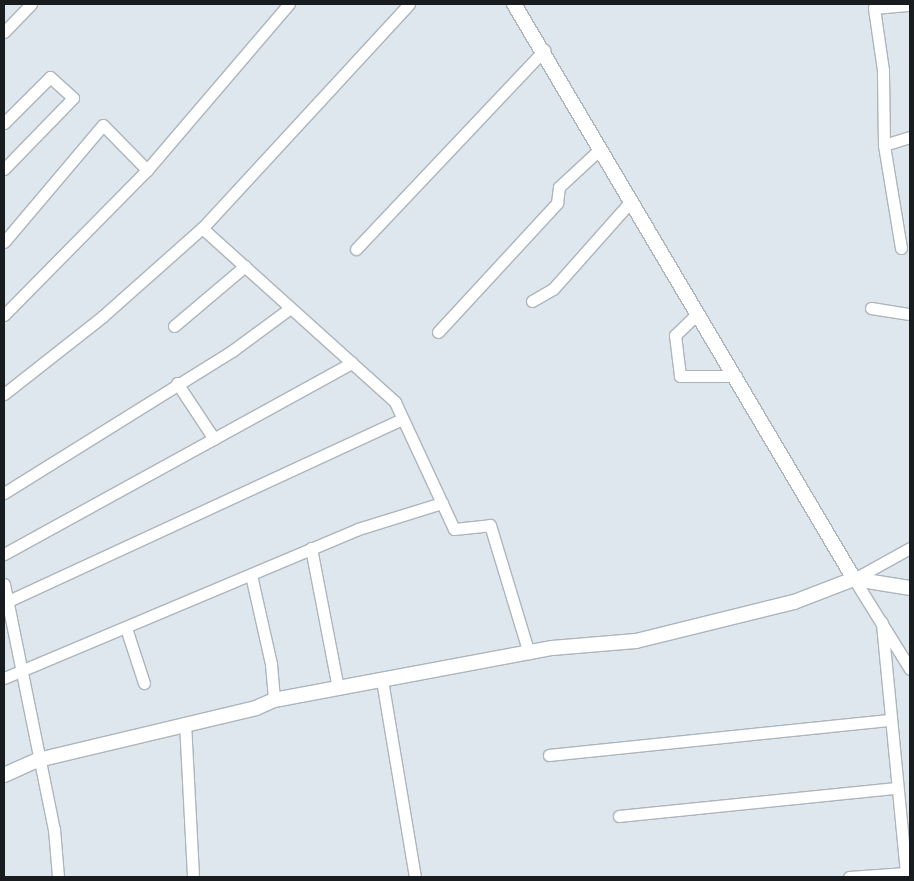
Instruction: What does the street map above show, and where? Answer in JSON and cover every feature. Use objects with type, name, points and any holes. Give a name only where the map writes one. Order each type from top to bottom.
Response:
[{"type":"main road","points":[[514,4],[544,50],[600,149],[736,376],[854,579]]},
{"type":"main road","points":[[4,775],[38,760],[185,723],[256,708],[274,700],[552,648],[636,641],[794,602],[854,579],[910,588]]},
{"type":"street","points":[[4,32],[31,4]]},
{"type":"street","points":[[4,315],[147,170],[289,4]]},
{"type":"street","points":[[4,394],[103,316],[202,228],[409,4]]},
{"type":"street","points":[[901,248],[884,145],[883,70],[874,8],[910,5]]},
{"type":"street","points":[[356,249],[544,50]]},
{"type":"street","points":[[4,122],[50,77],[73,98],[4,169]]},
{"type":"street","points":[[4,242],[103,125],[147,170]]},
{"type":"street","points":[[884,145],[910,137]]},
{"type":"street","points":[[438,332],[557,202],[559,187],[600,149]]},
{"type":"street","points":[[532,300],[553,289],[631,201]]},
{"type":"street","points":[[202,228],[245,266],[290,310],[394,402],[454,529],[490,525],[529,653]]},
{"type":"street","points":[[174,326],[245,266]]},
{"type":"street","points":[[871,308],[910,314]]},
{"type":"street","points":[[4,493],[177,383],[232,351],[290,310]]},
{"type":"street","points":[[698,313],[675,335],[680,376],[736,376]]},
{"type":"street","points":[[4,554],[352,363]]},
{"type":"street","points":[[177,383],[214,439]]},
{"type":"street","points":[[5,602],[402,419]]},
{"type":"street","points":[[4,678],[358,529],[442,503]]},
{"type":"street","points":[[311,548],[338,688]]},
{"type":"street","points":[[910,548],[854,579],[910,669]]},
{"type":"street","points":[[251,575],[271,664],[274,700]]},
{"type":"street","points":[[4,584],[5,602],[22,670],[38,760],[54,829],[58,877]]},
{"type":"street","points":[[855,877],[906,875],[896,788],[882,622]]},
{"type":"street","points":[[126,628],[144,683]]},
{"type":"street","points":[[382,680],[415,877]]},
{"type":"street","points":[[550,755],[890,720]]},
{"type":"street","points":[[185,723],[194,877]]},
{"type":"street","points":[[618,816],[896,788]]}]
